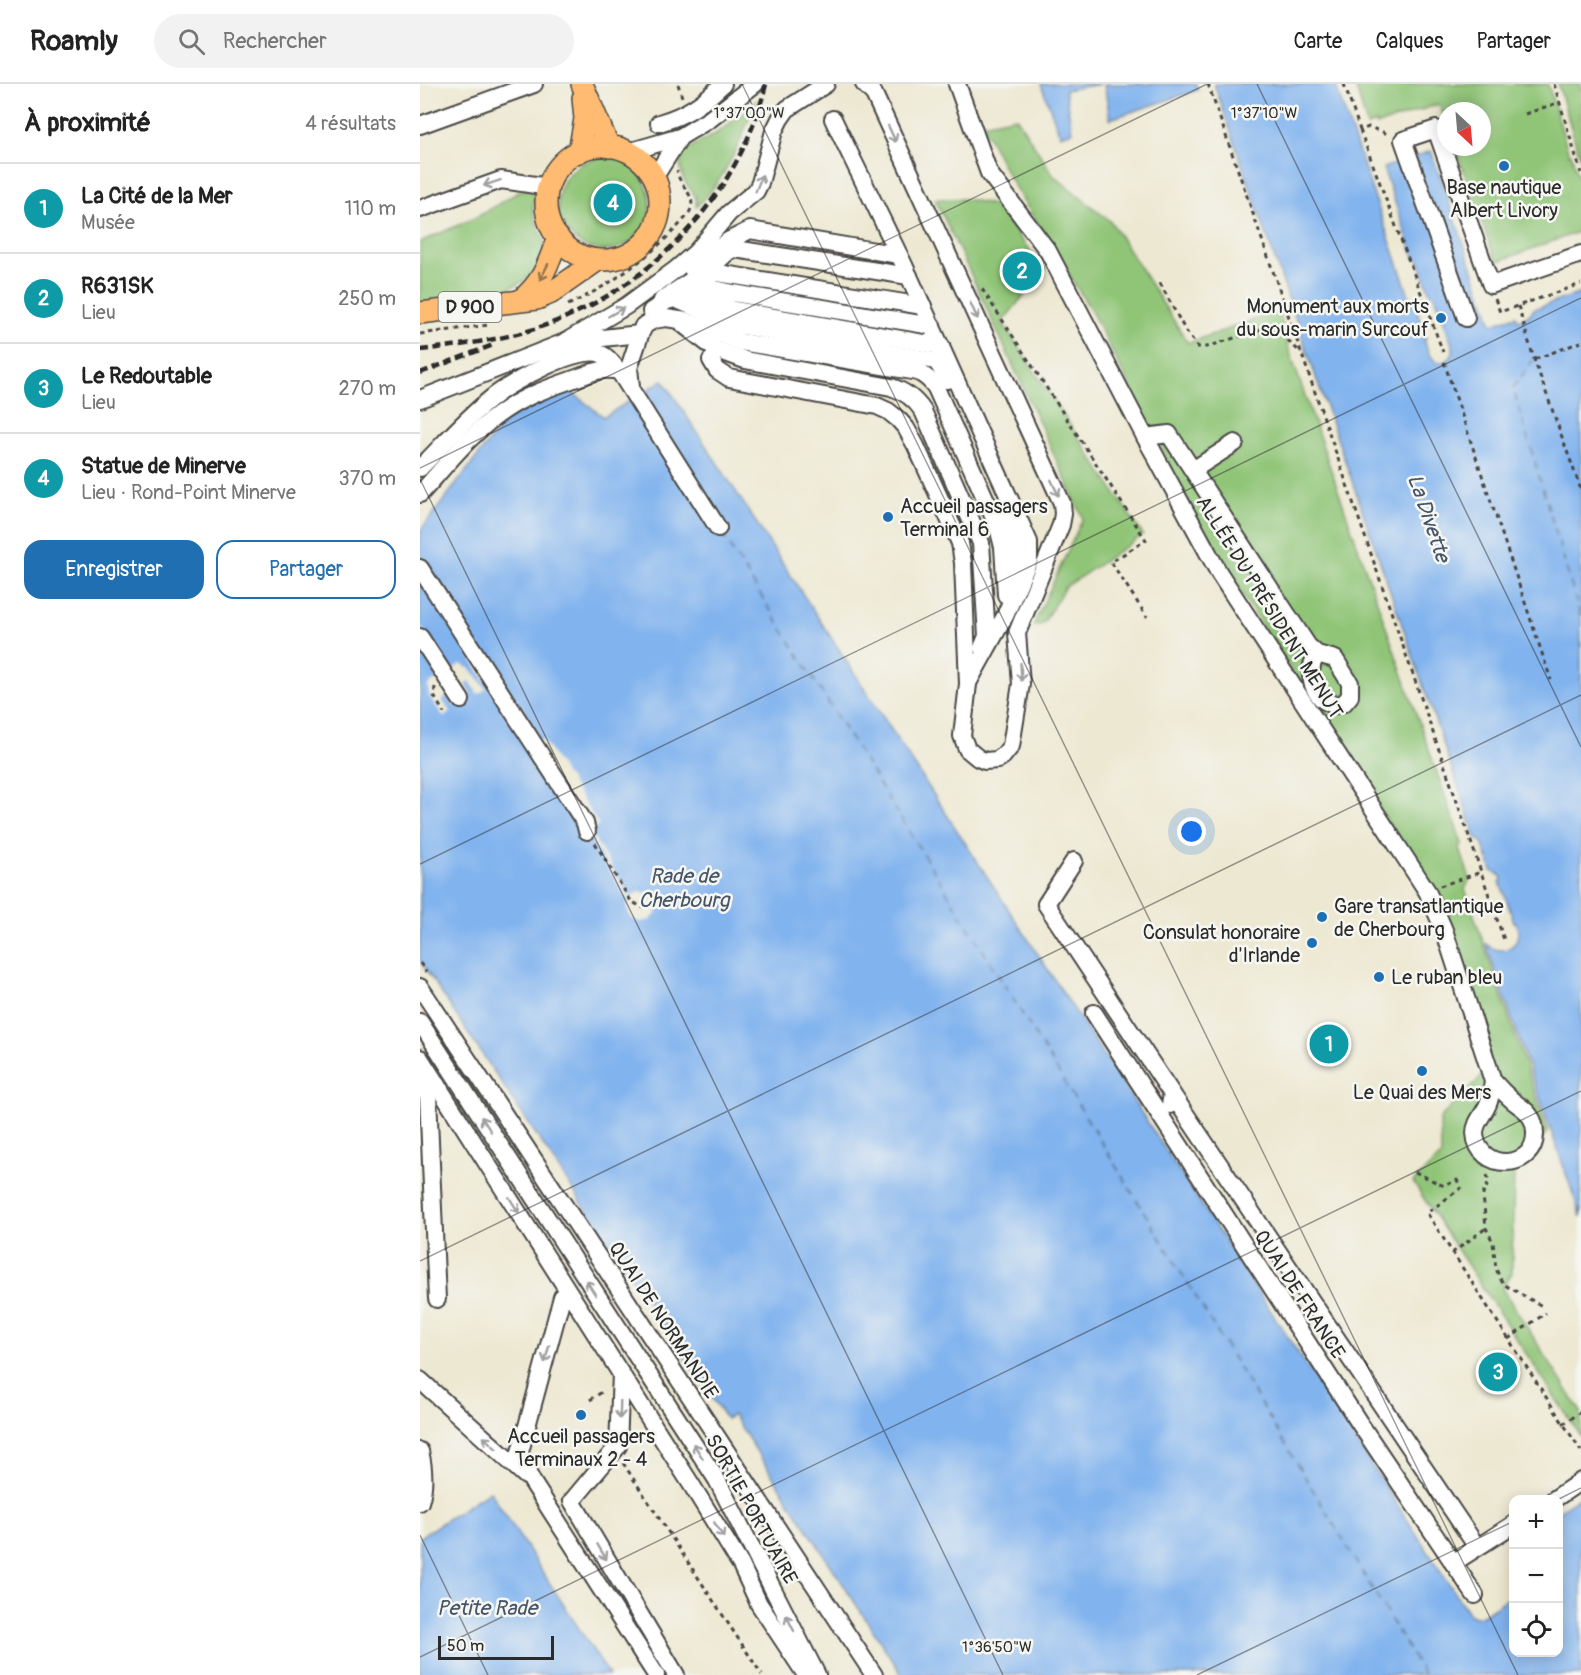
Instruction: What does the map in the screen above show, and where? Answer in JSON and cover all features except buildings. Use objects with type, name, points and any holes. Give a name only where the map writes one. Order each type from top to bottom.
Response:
[{"type":"main road","points":[[582,85],[619,150]]},
{"type":"main road","points":[[579,152],[585,118],[582,85]]},
{"type":"main road","points":[[597,147],[619,150],[644,163],[654,178],[659,191],[660,204],[657,238],[645,242],[633,252],[619,258],[598,260],[575,253],[558,237],[551,225],[547,200],[549,187],[561,166],[579,152],[597,147]]},
{"type":"main road","name":"D 900","points":[[521,300],[538,283],[546,270],[558,237]]},
{"type":"main road","name":"D 900","points":[[420,313],[537,299],[551,293],[598,260]]},
{"type":"street","points":[[420,125],[534,84]]},
{"type":"street","points":[[659,123],[687,113],[711,96],[723,84]]},
{"type":"street","points":[[619,150],[680,137],[710,119],[755,84]]},
{"type":"street","points":[[566,342],[644,294],[696,252],[729,213],[756,191],[774,131],[787,109],[826,84]]},
{"type":"street","points":[[864,84],[874,94],[1062,503],[1061,525],[1017,633],[1021,684],[1011,747],[997,760],[978,758],[967,749],[963,742],[968,684],[961,547],[906,428],[888,411],[877,406],[739,310],[719,266],[672,297],[660,314],[677,309],[739,310],[922,306]]},
{"type":"street","name":"ALLÉE DU PRÉSIDENT MENUT","points":[[959,92],[989,173],[1048,251],[1219,573],[1427,891],[1444,930],[1493,1081],[1524,1109],[1535,1126],[1532,1147],[1523,1157],[1514,1162],[1496,1162],[1487,1157],[1477,1143],[1476,1126],[1489,1103],[1493,1081]]},
{"type":"street","points":[[833,119],[922,306],[1029,542],[1029,560],[1005,616],[968,684]]},
{"type":"street","points":[[1466,318],[1403,140],[1436,129],[1491,285],[1581,254]]},
{"type":"street","points":[[654,178],[680,137]]},
{"type":"street","points":[[420,209],[501,180],[549,187]]},
{"type":"street","points":[[690,329],[717,370],[729,378],[739,310],[728,241],[664,290],[652,303],[680,293],[739,310],[918,372],[932,381],[998,527],[1003,547],[1003,601],[968,684]]},
{"type":"street","points":[[420,399],[566,342],[697,285],[895,406],[908,418],[914,426],[968,545],[982,650]]},
{"type":"street","points":[[672,297],[660,318],[690,329],[716,357],[739,310]]},
{"type":"street","points":[[633,394],[629,368],[672,297]]},
{"type":"street","points":[[690,329],[739,310],[922,306]]},
{"type":"street","points":[[739,310],[922,306]]},
{"type":"street","points":[[739,310],[922,306]]},
{"type":"street","points":[[739,310],[882,378],[905,385],[921,397],[927,405],[987,539],[1003,601]]},
{"type":"street","points":[[739,310],[899,390],[919,406],[981,543],[982,650]]},
{"type":"street","points":[[420,468],[467,421],[505,388],[566,358],[590,353],[602,355],[614,366],[633,394],[718,528]]},
{"type":"street","points":[[420,482],[464,435],[502,403],[569,375],[614,366]]},
{"type":"street","points":[[420,494],[474,435],[508,408],[528,397],[601,369],[611,369],[614,366]]},
{"type":"street","points":[[1145,437],[1169,434],[1308,646],[1317,654]]},
{"type":"street","points":[[1193,470],[1235,443]]},
{"type":"street","points":[[420,568],[585,823],[587,831]]},
{"type":"street","points":[[420,637],[461,700]]},
{"type":"street","points":[[1074,861],[1046,904],[1477,1547]]},
{"type":"street","name":"QUAI DE NORMANDIE","points":[[420,987],[874,1675]]},
{"type":"street","name":"QUAI DE FRANCE","points":[[1094,1013],[1360,1424],[1475,1595]]},
{"type":"street","name":"SORTIE PORTUAIRE","points":[[424,1029],[717,1480],[817,1675]]},
{"type":"street","points":[[420,1058],[741,1565],[759,1604],[806,1675]]},
{"type":"street","points":[[420,1083],[428,1096],[436,1299]]},
{"type":"street","points":[[1168,1129],[1172,1094]]},
{"type":"street","points":[[562,1297],[520,1452],[520,1460],[656,1675]]},
{"type":"street","points":[[621,1374],[618,1446],[572,1502],[676,1675]]},
{"type":"street","points":[[420,1380],[533,1483]]},
{"type":"street","points":[[420,1451],[423,1468],[420,1502]]},
{"type":"street","points":[[1560,1495],[1581,1481]]},
{"type":"street","points":[[1453,1563],[1509,1527]]},
{"type":"path","points":[[1208,84],[1504,940]]},
{"type":"path","points":[[1344,84],[1443,352]]},
{"type":"path","points":[[1554,84],[1581,173]]},
{"type":"path","points":[[1525,114],[1560,102]]},
{"type":"path","points":[[1360,130],[1369,127],[1403,140]]},
{"type":"path","points":[[619,277],[657,238],[688,215],[693,203],[691,195],[679,180],[676,165],[678,159],[669,154]]},
{"type":"path","points":[[1160,283],[1185,330],[1198,347],[1207,347],[1262,329],[1279,332],[1302,355]]},
{"type":"path","points":[[979,284],[1146,540],[1112,562],[1147,617]]},
{"type":"path","points":[[1491,285],[1500,312],[1581,284]]},
{"type":"path","points":[[1518,306],[1534,359],[1581,490]]},
{"type":"path","points":[[1534,359],[1581,342]]},
{"type":"path","points":[[1444,362],[1551,680]]},
{"type":"path","points":[[587,831],[631,901],[643,908]]},
{"type":"path","points":[[1427,891],[1481,872]]},
{"type":"path","points":[[1415,1172],[1444,1186],[1457,1180],[1461,1188],[1427,1213],[1581,1451]]},
{"type":"path","points":[[1485,1173],[1489,1182],[1483,1194],[1486,1228],[1493,1242],[1496,1269],[1503,1284],[1542,1306]]},
{"type":"path","points":[[1452,1253],[1486,1228]]},
{"type":"path","points":[[1508,1339],[1546,1313]]},
{"type":"path","points":[[1563,1424],[1581,1412]]},
{"type":"path","points":[[596,1433],[605,1446],[625,1464],[762,1675]]},
{"type":"green space","name":"Base nautique Albert Livory","points":[[1355,84],[1548,84],[1581,186],[1581,231],[1496,262],[1458,156],[1491,156],[1491,102],[1437,102],[1437,105],[1377,125],[1376,123],[1367,126]]},
{"type":"green space","points":[[1558,84],[1581,84],[1581,161],[1580,158]]},
{"type":"green space","points":[[756,101],[725,171],[696,207],[695,196],[682,176],[680,165],[682,156],[690,148],[721,130]]},
{"type":"green space","points":[[1016,117],[1053,175],[1111,222],[1188,343],[1279,311],[1289,350],[1462,844],[1460,849],[1470,879],[1465,889],[1548,1131],[1514,1172],[1512,1273],[1502,1288],[1581,1412],[1581,1437],[1413,1182],[1441,1156],[1440,1118],[1492,1066],[1438,900],[1213,549],[1089,307],[1008,176],[982,124]]},
{"type":"green space","points":[[595,158],[613,158],[630,165],[643,178],[650,195],[650,213],[643,230],[630,243],[613,250],[595,250],[578,243],[565,230],[558,213],[558,195],[565,178],[578,165]]},
{"type":"green space","points":[[523,189],[536,190],[533,207],[544,241],[544,249],[535,270],[522,282],[507,289],[483,295],[420,304],[420,242],[479,216]]},
{"type":"green space","points":[[935,199],[967,199],[997,206],[1046,269],[1002,322],[1143,535],[1064,588],[1044,622],[1038,626],[1033,626],[1083,518]]},
{"type":"water","points":[[1041,84],[1101,84],[1065,90],[1072,132],[1060,135]]},
{"type":"water","points":[[1104,84],[1196,84],[1198,90],[1110,119]]},
{"type":"water","name":"La Divette","points":[[1214,84],[1335,84],[1412,304],[1415,304],[1429,354],[1436,362],[1449,359],[1453,347],[1435,296],[1430,293],[1419,261],[1414,257],[1383,168],[1431,151],[1492,324],[1516,316],[1518,320],[1528,316],[1534,309],[1581,293],[1581,1217],[1486,944],[1500,950],[1511,947],[1517,937],[1516,922],[1514,922],[1500,882],[1501,876],[1492,871],[1482,842],[1476,838]]},
{"type":"water","name":"Rade de Cherbourg","points":[[663,380],[1468,1613],[1475,1617],[1481,1616],[1509,1598],[1509,1657],[1563,1657],[1563,1508],[1581,1496],[1581,1675],[902,1675],[733,1415],[726,1419],[420,961],[420,531],[507,418],[569,390],[604,417]]},
{"type":"water","name":"Petite Rade","points":[[490,1491],[609,1675],[420,1675],[420,1537]]},
{"type":"pier","points":[[420,558],[448,605],[537,739],[543,740],[599,825],[590,832],[630,897],[639,892],[645,892],[656,900],[656,914],[650,920],[639,922],[630,917],[627,907],[628,900],[587,834],[584,835],[578,828],[526,751],[526,745],[420,578]]},
{"type":"pier","points":[[420,625],[450,671],[461,664],[472,670],[486,689],[478,694],[470,681],[465,684],[471,695],[454,706],[448,696],[442,700],[450,712],[444,717],[429,696],[428,685],[439,678],[420,647]]},
{"type":"ferry route","points":[[1534,359],[1513,388],[1581,618]]},
{"type":"ferry route","points":[[722,534],[1077,1102],[1424,1675]]},
{"type":"railway","points":[[420,350],[502,338],[549,324],[587,307],[624,286],[657,260],[687,231],[714,198],[736,162],[754,124],[766,84]]},
{"type":"railway","points":[[420,373],[493,345]]},
{"type":"place","name":"Base nautique Albert Livory","points":[[1504,166]]},
{"type":"place","name":"Statue de Minerve","points":[[613,203]]},
{"type":"place","name":"R631SK","points":[[1022,271]]},
{"type":"place","name":"Monument aux morts du sous-marin Surcouf","points":[[1441,318]]},
{"type":"place","name":"Accueil passagers Terminal 6","points":[[888,517]]},
{"type":"place","name":"Gare transatlantique de Cherbourg","points":[[1322,917]]},
{"type":"place","name":"Consulat honoraire d'Irlande","points":[[1312,943]]},
{"type":"place","name":"Le ruban bleu","points":[[1379,977]]},
{"type":"place","name":"La Cité de la Mer","points":[[1329,1044]]},
{"type":"place","name":"Le Quai des Mers","points":[[1422,1071]]},
{"type":"place","name":"Le Redoutable","points":[[1498,1372]]},
{"type":"place","name":"Accueil passagers Terminaux 2 - 4","points":[[581,1415]]}]
